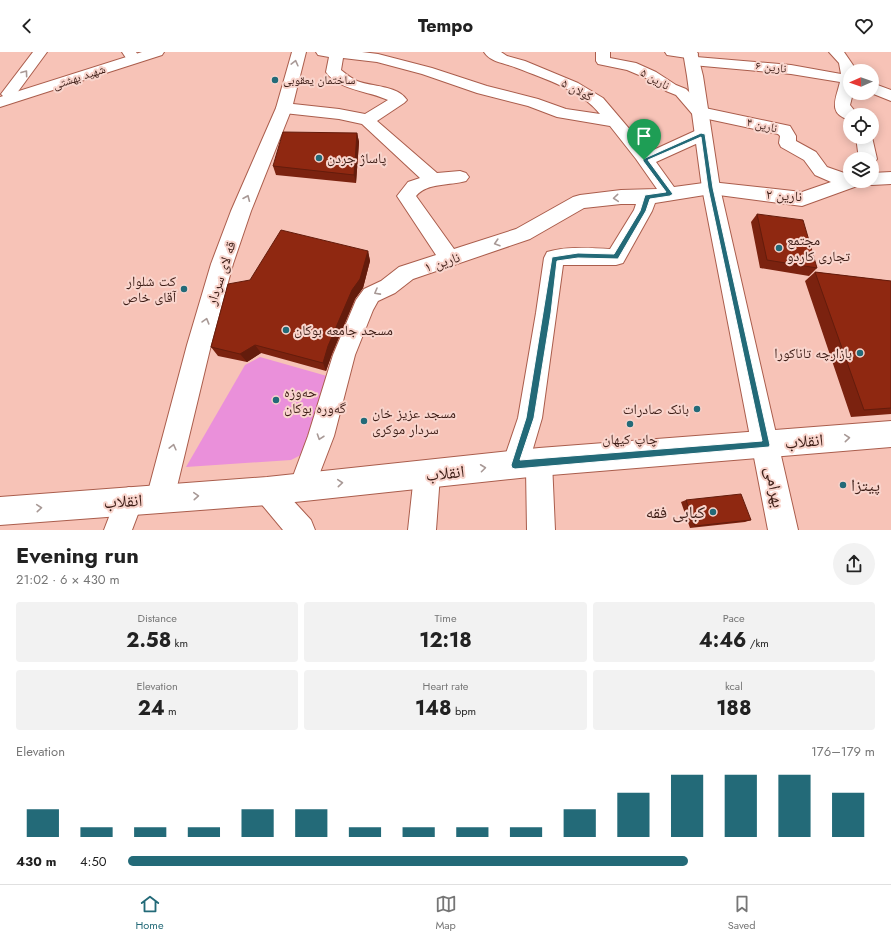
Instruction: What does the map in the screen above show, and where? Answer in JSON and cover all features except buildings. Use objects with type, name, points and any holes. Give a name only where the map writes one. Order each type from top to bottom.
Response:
[{"type":"street","points":[[3,98],[40,52]]},
{"type":"street","name":"شهید بهشتی","points":[[3,98],[157,52]]},
{"type":"street","name":"قه لای سردار","points":[[160,499],[199,345],[222,264],[241,211],[284,108],[299,52]]},
{"type":"street","points":[[367,120],[399,100],[385,93],[352,84],[333,72],[330,52],[378,58],[407,67],[428,70],[482,90],[533,102],[563,113],[616,122]]},
{"type":"street","points":[[407,67],[414,52]]},
{"type":"street","name":"گولان ۵","points":[[492,52],[502,59],[520,64],[573,86],[598,101],[616,122],[670,194]]},
{"type":"street","points":[[836,52],[840,55],[846,64]]},
{"type":"street","name":"شهید بهشتی","points":[[3,98],[134,53]]},
{"type":"street","name":"نارین ۶","points":[[686,55],[810,72],[843,79]]},
{"type":"street","name":"بهرامی","points":[[686,55],[700,112],[710,188],[783,530]]},
{"type":"street","name":"نارین ۵","points":[[603,56],[651,75],[671,88],[681,92],[700,112]]},
{"type":"street","points":[[879,91],[891,96]]},
{"type":"street","points":[[284,108],[339,114],[367,120],[432,180]]},
{"type":"street","name":"نارین ۴","points":[[700,112],[784,130],[788,136],[787,143],[810,156],[821,171],[843,178]]},
{"type":"street","points":[[644,160],[703,134]]},
{"type":"street","points":[[450,259],[406,196],[414,187],[432,180],[460,177]]},
{"type":"street","points":[[879,179],[891,178]]},
{"type":"street","name":"نارین ۲","points":[[710,188],[802,199],[843,184]]},
{"type":"street","name":"نارین ۱","points":[[302,487],[321,436],[344,355],[364,306],[371,295],[406,274],[524,234],[580,202],[621,197],[647,197],[710,188]]},
{"type":"street","points":[[541,530],[527,464],[530,418],[547,313],[554,258],[578,256],[616,257],[643,211],[647,197]]},
{"type":"street","name":"انقلاب","points":[[0,511],[267,491],[527,464],[891,434]]},
{"type":"street","points":[[422,530],[427,475]]},
{"type":"street","points":[[267,491],[300,530]]},
{"type":"street","points":[[118,530],[129,501]]},
{"type":"shaded area","name":"حه‌وزه گه‌وره بوکان","points":[[260,357],[334,378],[306,449],[299,456],[291,460],[186,467],[245,365]]},
{"type":"place","name":"ساختمان یعقوبی","points":[[275,80]]},
{"type":"place","name":"پاساژ جردن","points":[[319,158]]},
{"type":"place","name":"مجتمع تجاری کاردو","points":[[779,248]]},
{"type":"place","name":"کت شلوار آقای خاص","points":[[184,289]]},
{"type":"place","name":"مسجد جامعه بوکان","points":[[286,330]]},
{"type":"place","name":"بازارچه تاناکورا","points":[[860,353]]},
{"type":"place","name":"حه‌وزه گه‌وره بوکان","points":[[276,400]]},
{"type":"place","name":"بانک صادرات","points":[[697,409]]},
{"type":"place","name":"مسجد عزیز خان سردار موکری","points":[[364,421]]},
{"type":"place","name":"چاپ کیهان","points":[[630,424]]},
{"type":"place","name":"پیتزا","points":[[843,485]]},
{"type":"place","name":"کبابی فقه","points":[[713,512]]},
{"type":"route","points":[[703,134],[710,188],[766,445],[515,465],[530,418],[547,313],[554,258],[578,256],[616,257],[643,211],[647,197],[670,194],[644,160],[703,134]]}]
